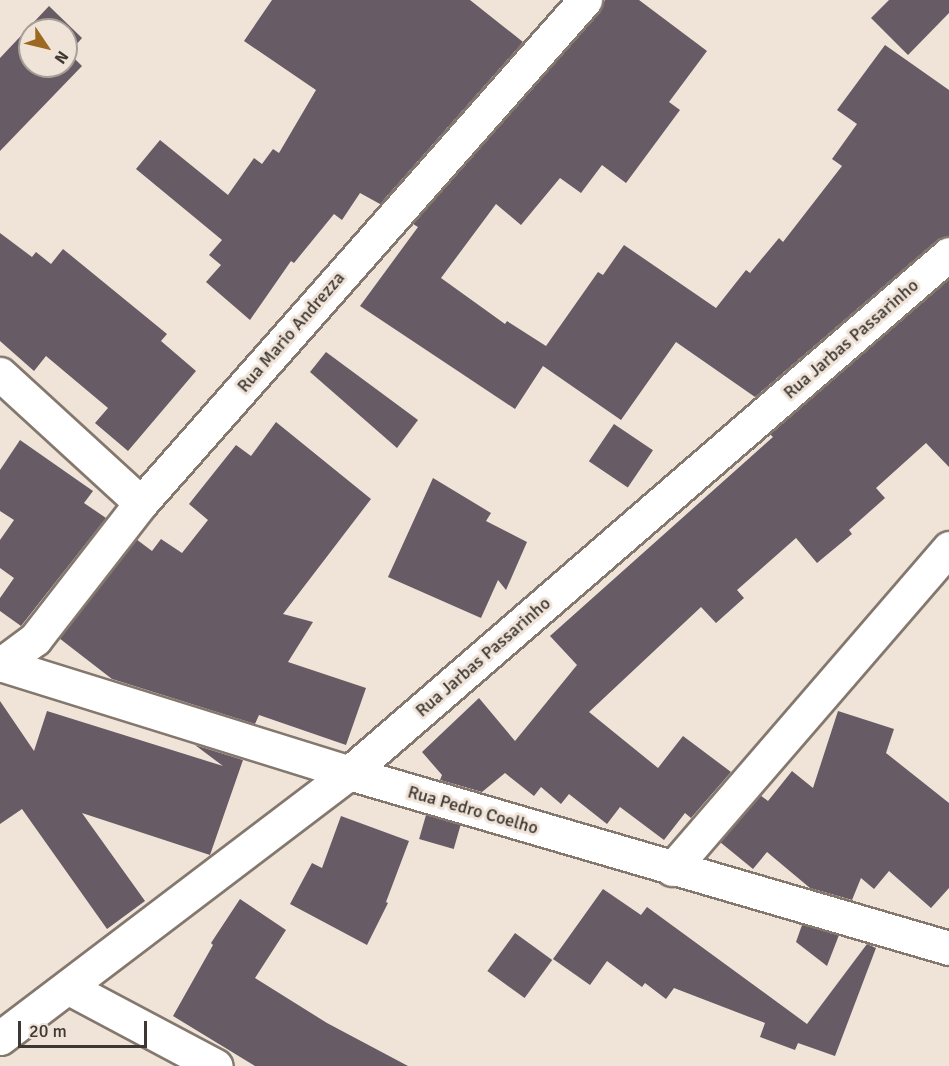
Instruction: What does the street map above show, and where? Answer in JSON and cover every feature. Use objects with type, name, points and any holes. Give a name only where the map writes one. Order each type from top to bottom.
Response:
[{"type":"street","name":"Rua Mario Andrezza","points":[[0,665],[35,639],[141,503],[585,0]]},
{"type":"street","name":"Rua Jarbas Passarinho","points":[[0,1038],[69,988],[349,773],[949,254]]},
{"type":"street","points":[[0,374],[141,503]]},
{"type":"street","points":[[672,869],[949,548]]},
{"type":"street","name":"Rua Pedro Coelho","points":[[0,665],[349,773],[949,948]]},
{"type":"street","points":[[69,988],[216,1066]]},
{"type":"building","points":[[272,0],[470,0],[523,42],[380,204],[360,193],[342,220],[334,214],[294,263],[291,261],[250,320],[206,282],[221,265],[209,255],[222,240],[136,169],[160,140],[228,195],[254,158],[262,164],[273,149],[279,153],[316,90],[244,41]]},
{"type":"building","points":[[605,0],[639,0],[707,51],[669,102],[680,110],[626,183],[602,165],[581,193],[560,178],[521,225],[496,204],[441,278],[505,324],[507,321],[546,346],[598,272],[603,275],[624,245],[716,308],[746,270],[750,273],[779,238],[783,242],[842,166],[832,159],[857,124],[837,110],[885,45],[949,90],[949,236],[937,240],[755,397],[676,342],[621,420],[543,366],[515,409],[360,306],[418,227],[413,224],[599,12]]},
{"type":"building","points":[[889,0],[949,0],[949,13],[908,55],[871,18]]},
{"type":"building","points":[[49,6],[61,18],[38,18]]},
{"type":"building","points":[[18,39],[18,78],[70,78],[0,151],[0,58]]},
{"type":"building","points":[[0,233],[32,257],[36,252],[51,264],[63,249],[167,334],[161,341],[196,371],[128,451],[95,423],[108,408],[46,356],[34,371],[0,341]]},
{"type":"building","points":[[949,279],[949,467],[926,443],[876,488],[885,498],[849,530],[852,534],[817,563],[796,538],[737,590],[744,598],[716,623],[701,607],[589,712],[658,768],[683,736],[731,772],[691,818],[685,813],[664,840],[620,807],[607,824],[569,794],[561,804],[541,787],[534,796],[505,773],[482,792],[440,780],[442,775],[422,752],[479,698],[515,741],[577,665],[550,636],[773,437],[770,434]]},
{"type":"building","points":[[326,352],[418,420],[397,448],[310,372]]},
{"type":"building","points":[[276,422],[371,499],[283,614],[313,622],[288,662],[366,688],[346,745],[259,715],[255,724],[112,679],[59,638],[136,539],[152,551],[161,539],[182,553],[208,520],[189,504],[236,445],[251,456]]},
{"type":"building","points":[[614,424],[653,450],[628,488],[589,461]]},
{"type":"building","points":[[20,440],[93,491],[84,503],[106,518],[21,626],[0,611],[0,598],[14,578],[0,568],[0,540],[14,520],[0,511],[0,470]]},
{"type":"building","points":[[433,478],[491,513],[486,521],[527,542],[506,590],[498,580],[481,618],[388,577]]},
{"type":"building","points":[[0,701],[34,751],[47,711],[223,766],[195,745],[243,760],[210,855],[82,813],[145,901],[107,929],[22,809],[0,824]]},
{"type":"building","points":[[838,711],[894,729],[886,753],[949,803],[949,888],[931,908],[889,871],[874,889],[861,878],[852,900],[810,888],[767,852],[753,869],[720,842],[760,795],[768,801],[792,771],[813,788]]},
{"type":"building","points":[[426,815],[461,825],[454,849],[419,839]]},
{"type":"building","points":[[341,816],[409,841],[386,902],[388,903],[367,945],[290,904],[312,863],[322,868]]},
{"type":"building","points":[[603,889],[641,915],[647,907],[807,1024],[867,944],[876,948],[835,1056],[798,1043],[795,1050],[760,1037],[765,1023],[674,988],[666,999],[645,983],[642,987],[607,961],[590,985],[553,959]]},
{"type":"building","points":[[240,899],[286,930],[255,978],[327,1023],[408,1066],[255,1066],[173,1016],[213,945],[211,943]]},
{"type":"building","points":[[802,925],[839,935],[827,966],[796,942]]},
{"type":"building","points":[[515,933],[552,960],[525,998],[487,971]]}]
